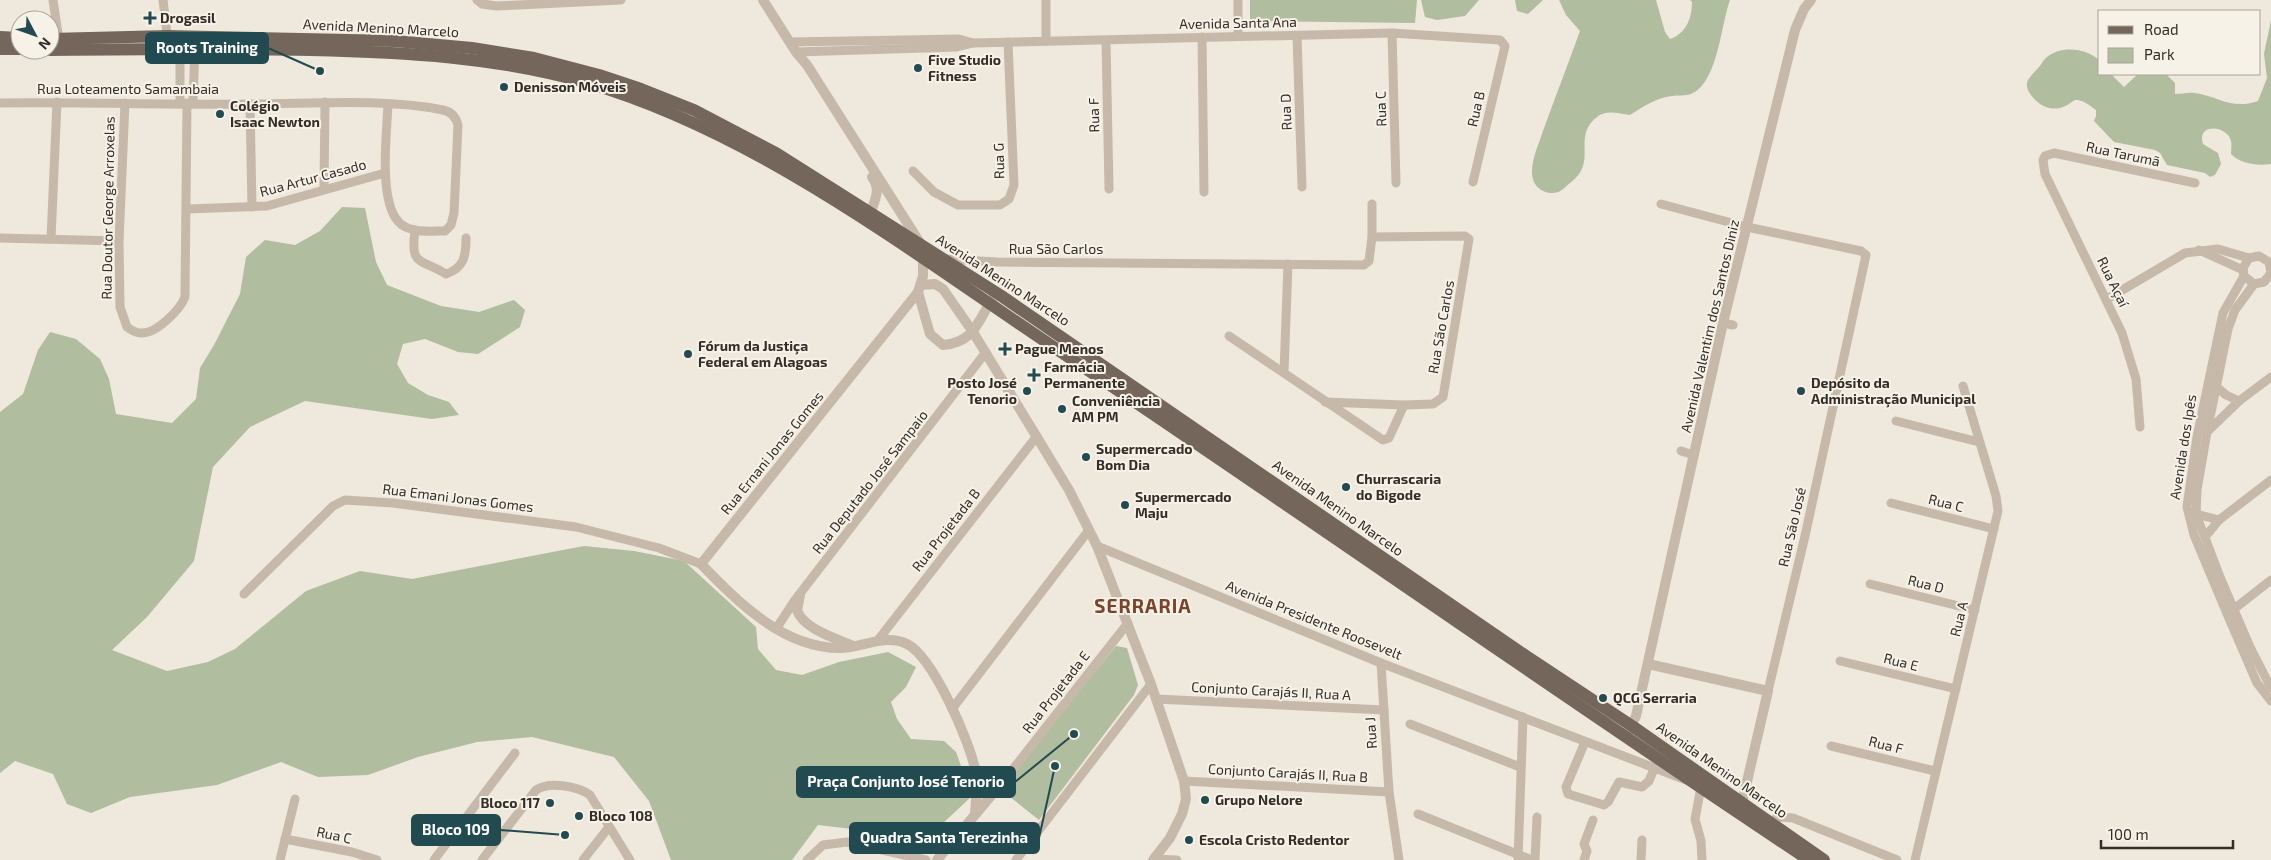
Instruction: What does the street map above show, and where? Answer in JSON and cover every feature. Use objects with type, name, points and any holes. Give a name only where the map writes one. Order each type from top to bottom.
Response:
[{"type":"main road","name":"Avenida Menino Marcelo","points":[[60,39],[172,45],[195,44]]},
{"type":"main road","name":"Avenida Menino Marcelo","points":[[60,50],[195,44],[395,41],[426,43],[534,58],[641,88],[694,110],[776,153],[869,217],[923,259],[1496,647],[1625,737],[1808,859]]},
{"type":"main road","name":"Avenida Menino Marcelo","points":[[869,217],[920,244],[996,292],[1526,656],[1632,726],[1824,860]]},
{"type":"street","points":[[163,0],[187,103]]},
{"type":"street","points":[[477,0],[482,4],[497,6],[621,0]]},
{"type":"street","points":[[763,0],[796,52],[807,65],[920,244]]},
{"type":"street","points":[[1046,0],[1046,42]]},
{"type":"street","points":[[1238,0],[1238,35]]},
{"type":"street","name":"Avenida Valentim dos Santos Diniz","points":[[1625,737],[1632,726],[1648,664],[1694,455],[1728,324],[1747,226],[1795,30],[1804,9],[1811,0]]},
{"type":"street","name":"Avenida Santa Ana","points":[[796,52],[957,47],[973,43],[1106,41],[1238,35],[1297,36],[1392,33],[1500,40],[1503,42]]},
{"type":"street","name":"Rua C","points":[[1392,33],[1396,183]]},
{"type":"street","name":"Rua D","points":[[1297,36],[1302,187]]},
{"type":"street","points":[[1202,37],[1204,192]]},
{"type":"street","name":"Avenida Santa Ana","points":[[790,42],[959,39],[973,43]]},
{"type":"street","name":"Rua F","points":[[1106,41],[1109,189]]},
{"type":"street","name":"Rua G","points":[[913,171],[934,192],[958,205],[1000,205],[1009,199],[1014,184],[1014,177],[1008,42]]},
{"type":"street","name":"Rua B","points":[[1473,182],[1505,46],[1503,42]]},
{"type":"street","points":[[187,209],[187,103],[195,44]]},
{"type":"street","points":[[796,52],[799,62],[878,185],[876,199],[869,217]]},
{"type":"street","points":[[51,239],[57,102]]},
{"type":"street","points":[[324,188],[326,102]]},
{"type":"street","name":"Rua Loteamento Samambaia","points":[[0,103],[250,104],[326,102],[388,104],[444,110],[453,115],[458,125],[454,213],[451,224],[444,231],[416,230]]},
{"type":"street","name":"Rua Doutor George Arroxelas","points":[[125,103],[118,241],[120,307],[126,327],[140,333],[148,332],[176,312],[185,297],[187,209]]},
{"type":"street","points":[[250,104],[252,207]]},
{"type":"street","points":[[388,104],[385,173],[392,211],[404,227],[416,230],[413,251],[417,260],[446,274],[457,270],[463,261],[466,250],[466,238]]},
{"type":"street","name":"Rua Tarumã","points":[[2045,156],[2054,153],[2195,183]]},
{"type":"street","name":"Rua Açaí","points":[[2045,156],[2042,166],[2045,174],[2107,299],[2132,358],[2136,379],[2140,427]]},
{"type":"street","name":"Rua Artur Casado","points":[[187,209],[252,207],[282,202],[324,188],[385,173]]},
{"type":"street","points":[[1372,204],[1372,237]]},
{"type":"street","points":[[1660,204],[1747,226]]},
{"type":"street","name":"Rua São José","points":[[1742,802],[1866,257],[1861,251],[1747,226]]},
{"type":"street","name":"Rua São Carlos","points":[[944,259],[996,262],[1368,263],[1372,237],[1465,236],[1469,239],[1443,396],[1434,404],[1404,405],[1325,402]]},
{"type":"street","points":[[0,238],[118,241]]},
{"type":"street","points":[[2107,299],[2185,253],[2218,249],[2249,258]]},
{"type":"street","points":[[2199,250],[2244,273],[2254,284]]},
{"type":"street","name":"Avenida dos Ipês","points":[[2271,688],[2266,671],[2234,609],[2196,514],[2197,490],[2207,432],[2212,383],[2223,313],[2244,273],[2249,258],[2260,256],[2268,257],[2271,273],[2264,282],[2254,284],[2234,310],[2212,383],[2197,437],[2188,486],[2187,507],[2194,535],[2257,683],[2271,701]]},
{"type":"street","points":[[923,259],[919,288],[930,334],[943,345],[960,342],[973,332],[996,292]]},
{"type":"street","points":[[1284,372],[1288,264]]},
{"type":"street","points":[[919,288],[935,284],[943,289],[986,352],[1069,490],[1089,530],[1128,623],[1184,781],[1186,799],[1182,814],[1170,838],[1153,859]]},
{"type":"street","name":"Rua Ernani Jonas Gomes","points":[[701,564],[919,288]]},
{"type":"street","points":[[1229,336],[1325,402],[1386,440],[1389,438],[1404,405]]},
{"type":"street","name":"Rua Deputado José Sampaio","points":[[776,629],[986,352]]},
{"type":"street","points":[[2197,437],[2207,432],[2239,401],[2271,377]]},
{"type":"street","points":[[2212,383],[2226,395],[2239,401]]},
{"type":"street","name":"Rua A","points":[[1915,860],[1998,511],[1996,496],[1963,386]]},
{"type":"street","points":[[1896,421],[1979,442]]},
{"type":"street","name":"Rua Projetada B","points":[[878,640],[1037,436]]},
{"type":"street","points":[[1681,451],[1694,455]]},
{"type":"street","points":[[2206,537],[2219,520],[2271,480]]},
{"type":"street","name":"Rua Emani Jonas Gomes","points":[[244,594],[333,506],[345,500],[393,503],[576,527],[659,548],[701,564]]},
{"type":"street","name":"Rua C","points":[[1891,503],[1994,529]]},
{"type":"street","points":[[2196,514],[2219,520]]},
{"type":"street","points":[[952,709],[1089,530]]},
{"type":"street","name":"Avenida Presidente Roosevelt","points":[[1096,546],[1381,663],[1696,784]]},
{"type":"street","points":[[701,564],[737,598],[776,629],[808,642],[840,648],[878,640],[895,640],[907,644],[920,654],[930,666],[952,709],[976,770],[975,814]]},
{"type":"street","points":[[2234,609],[2271,580]]},
{"type":"street","name":"Rua D","points":[[1870,584],[1975,610]]},
{"type":"street","points":[[800,595],[797,610],[802,619],[814,627],[854,646]]},
{"type":"street","name":"Rua Projetada E","points":[[1006,778],[1128,623]]},
{"type":"street","name":"Rua E","points":[[1840,661],[1956,689]]},
{"type":"street","name":"Rua J","points":[[1381,663],[1389,792],[1398,860]]},
{"type":"street","points":[[1648,664],[1768,692]]},
{"type":"street","points":[[1016,860],[1151,684]]},
{"type":"street","name":"Conjunto Carajás II, Rua A","points":[[1156,699],[1384,710]]},
{"type":"street","points":[[1518,858],[1523,717]]},
{"type":"street","points":[[1410,724],[1520,767]]},
{"type":"street","points":[[1586,742],[1566,787],[1568,794],[1604,805],[1608,802],[1618,782],[1642,787],[1649,781],[1654,769]]},
{"type":"street","name":"Rua F","points":[[1831,746],[1935,771]]},
{"type":"street","points":[[434,860],[515,753]]},
{"type":"street","points":[[976,770],[993,782],[1006,778]]},
{"type":"street","points":[[936,860],[1006,778]]},
{"type":"street","name":"Conjunto Carajás II, Rua B","points":[[1184,781],[1389,792]]},
{"type":"street","points":[[1696,784],[1695,819],[1701,841],[1702,860]]},
{"type":"street","points":[[482,860],[536,790],[548,786],[572,788],[586,792],[597,804],[630,860]]},
{"type":"street","points":[[280,860],[295,799]]},
{"type":"street","points":[[1418,814],[1518,858],[1533,860],[1537,817]]},
{"type":"street","points":[[1768,822],[1781,817],[1793,818],[1897,860]]},
{"type":"street","points":[[1584,860],[1587,851],[1584,844],[1593,820]]},
{"type":"street","points":[[583,860],[609,827]]},
{"type":"street","name":"Rua C","points":[[285,839],[351,856],[377,860]]},
{"type":"street","points":[[1641,860],[1642,840]]},
{"type":"street","points":[[808,860],[815,850],[829,843],[847,842],[926,860]]},
{"type":"street","points":[[1153,859],[1176,860]]},
{"type":"green space","points":[[1250,0],[1417,0],[1415,23],[1250,21]]},
{"type":"green space","points":[[1421,0],[1479,0],[1465,16],[1437,20],[1425,17]]},
{"type":"green space","points":[[1515,0],[1543,0],[1528,14],[1517,11]]},
{"type":"green space","points":[[1559,0],[1656,0],[1665,32],[1670,39],[1676,37],[1687,25],[1692,8],[1690,0],[1730,0],[1713,66],[1700,88],[1689,95],[1666,97],[1655,101],[1630,115],[1605,113],[1597,117],[1586,133],[1583,167],[1578,175],[1561,191],[1548,193],[1536,186],[1533,179],[1533,163],[1580,31],[1566,15]]},
{"type":"green space","points":[[2271,20],[2271,164],[2250,164],[2240,160],[2231,154],[2231,143],[2224,132],[2219,129],[2208,130],[2204,132],[2202,137],[2203,144],[2218,153],[2221,164],[2215,175],[2210,177],[2205,173],[2167,165],[2160,153],[2155,150],[2114,142],[2094,121],[2096,110],[2086,103],[2075,100],[2060,108],[2050,108],[2036,101],[2027,88],[2028,79],[2047,57],[2060,51],[2074,50],[2089,53],[2095,57],[2098,59],[2098,75],[2112,75],[2124,87],[2137,75],[2167,75],[2175,83],[2175,94],[2195,93],[2226,102],[2249,103],[2258,101],[2267,78],[2264,54]]},
{"type":"green space","points":[[342,207],[365,208],[376,262],[387,285],[441,306],[479,312],[514,300],[525,310],[520,327],[478,354],[458,352],[425,339],[403,344],[397,364],[408,383],[428,395],[449,402],[459,415],[432,419],[305,401],[250,427],[213,467],[194,561],[147,617],[112,650],[167,671],[208,662],[235,649],[306,591],[360,571],[412,579],[584,546],[634,551],[684,561],[756,627],[758,649],[776,670],[802,675],[839,662],[888,652],[916,667],[906,687],[891,702],[897,719],[911,739],[944,741],[956,752],[972,796],[941,825],[912,836],[818,825],[792,860],[671,860],[649,801],[614,757],[532,737],[477,742],[418,757],[368,775],[318,777],[281,762],[217,785],[130,797],[91,813],[67,804],[53,774],[15,761],[0,773],[0,412],[23,394],[38,350],[50,332],[76,339],[100,359],[109,379],[116,414],[172,423],[196,399],[200,368],[240,294],[246,257],[265,240],[295,245],[320,231]]},
{"type":"green space","points":[[1116,646],[1127,648],[1138,685],[1134,695],[1039,820],[1000,789]]},
{"type":"place","name":"Drogasil","points":[[150,18]]},
{"type":"place","name":"Five Studio Fitness","points":[[918,68]]},
{"type":"place","name":"Roots Training","points":[[320,71]]},
{"type":"place","name":"Denisson Móveis","points":[[504,87]]},
{"type":"place","name":"Colégio Isaac Newton","points":[[220,114]]},
{"type":"place","name":"Pague Menos","points":[[1005,349]]},
{"type":"place","name":"Fórum da Justiça Federal em Alagoas","points":[[688,354]]},
{"type":"place","name":"Farmácia Permanente","points":[[1034,375]]},
{"type":"place","name":"Posto José Tenorio","points":[[1027,391]]},
{"type":"place","name":"Depósito da Administração Municipal","points":[[1801,391]]},
{"type":"place","name":"Conveniência AM PM","points":[[1062,409]]},
{"type":"place","name":"Supermercado Bom Dia","points":[[1086,457]]},
{"type":"place","name":"Churrascaria do Bigode","points":[[1346,487]]},
{"type":"place","name":"Supermercado Maju","points":[[1125,505]]},
{"type":"place","name":"QCG Serraria","points":[[1603,698]]},
{"type":"place","name":"Praça Conjunto José Tenorio","points":[[1074,734]]},
{"type":"place","name":"Quadra Santa Terezinha","points":[[1055,766]]},
{"type":"place","name":"Grupo Nelore","points":[[1205,800]]},
{"type":"place","name":"Bloco 117","points":[[550,803]]},
{"type":"place","name":"Bloco 108","points":[[579,816]]},
{"type":"place","name":"Bloco 109","points":[[565,835]]},
{"type":"place","name":"Escola Cristo Redentor","points":[[1189,840]]},
{"type":"district","name":"SERRARIA","points":[[1143,606]]}]
